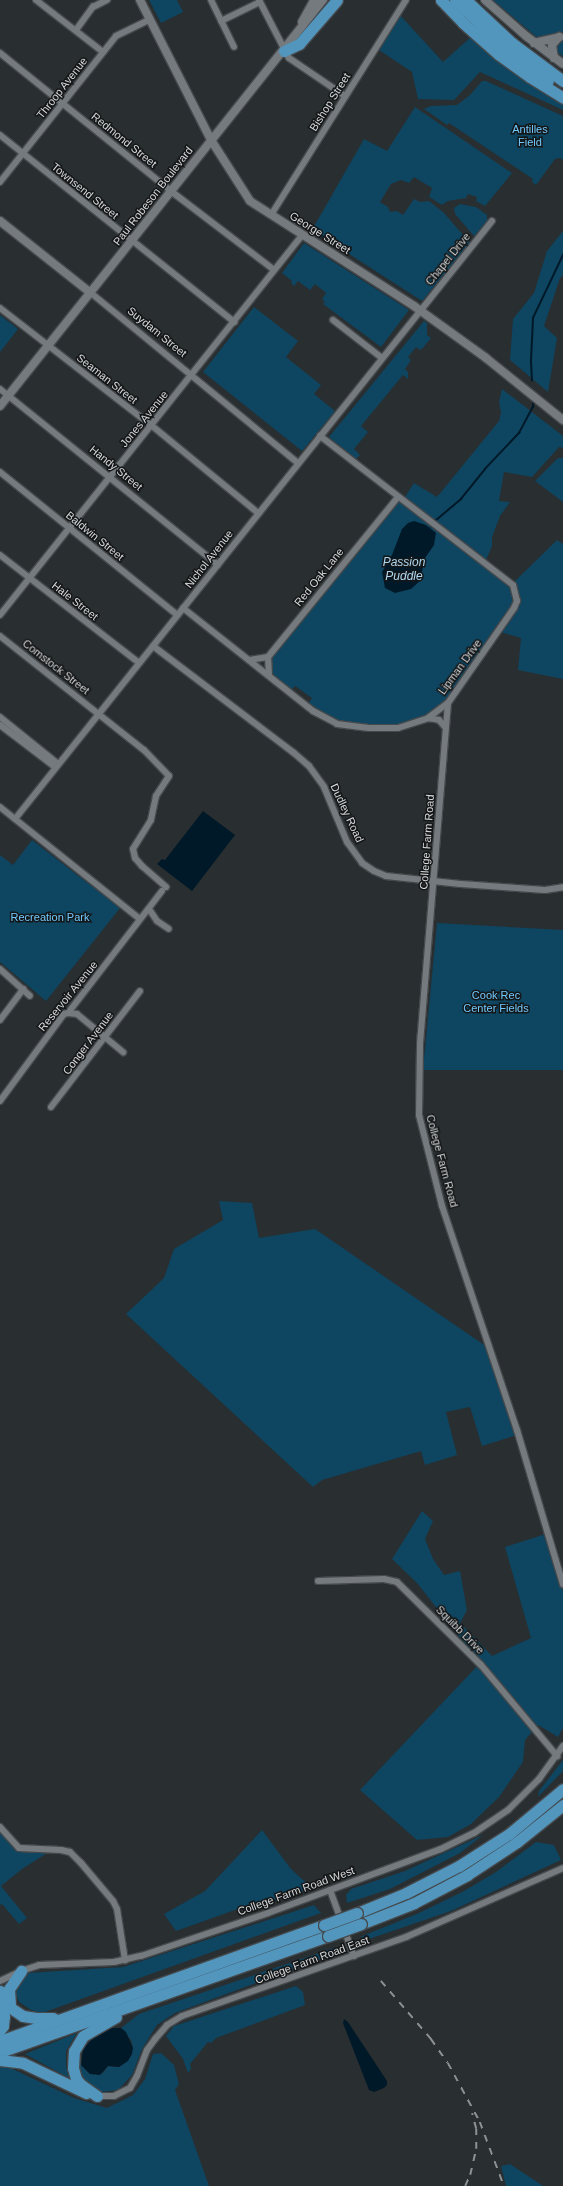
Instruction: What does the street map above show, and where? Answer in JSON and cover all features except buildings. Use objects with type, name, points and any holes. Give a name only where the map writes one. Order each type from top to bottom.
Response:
[{"type":"highway","points":[[284,51],[299,44],[337,0]]},
{"type":"highway","points":[[441,0],[463,23],[498,54],[563,98]]},
{"type":"highway","points":[[455,0],[509,52],[563,91]]},
{"type":"highway","points":[[466,0],[512,44],[563,81]]},
{"type":"highway","points":[[0,2041],[406,1894],[460,1866],[509,1834],[563,1789]]},
{"type":"highway","points":[[0,2052],[328,1936],[414,1903],[450,1885],[484,1865],[533,1830],[563,1805]]},
{"type":"highway","points":[[533,1830],[563,1814]]},
{"type":"highway","points":[[15,2011],[10,2003],[8,1992],[11,1982],[21,1971]]},
{"type":"highway","points":[[97,2096],[81,2085],[73,2068],[74,2051],[83,2036],[108,2021],[148,2005],[190,1985]]},
{"type":"highway","points":[[0,1991],[8,2006],[23,2016],[54,2018],[76,2014]]},
{"type":"highway","points":[[0,2030],[4,2022],[1,2006]]},
{"type":"highway","points":[[0,2060],[23,2063],[77,2089],[97,2096]]},
{"type":"street","points":[[36,0],[103,52]]},
{"type":"street","points":[[76,30],[93,7],[107,0]]},
{"type":"street","name":"George Street","points":[[140,0],[211,140],[250,201],[420,311],[486,358],[563,420]]},
{"type":"street","points":[[211,0],[234,47]]},
{"type":"street","points":[[298,32],[308,8],[314,0]]},
{"type":"street","name":"Paul Robeson Boulevard","points":[[0,406],[49,347],[323,0]]},
{"type":"street","name":"Bishop Street","points":[[271,215],[406,0]]},
{"type":"street","points":[[485,0],[534,43],[563,64]]},
{"type":"street","points":[[221,21],[259,1],[284,51],[293,62],[345,96]]},
{"type":"street","name":"Throop Avenue","points":[[0,182],[116,36],[150,20]]},
{"type":"street","points":[[534,43],[561,37]]},
{"type":"street","points":[[554,58],[552,45],[561,37]]},
{"type":"street","name":"Redmond Street","points":[[0,53],[171,191],[274,270]]},
{"type":"street","name":"Townsend Street","points":[[0,135],[131,242],[234,322]]},
{"type":"street","name":"Suydam Street","points":[[0,221],[192,374],[298,463]]},
{"type":"street","name":"Chapel Drive","points":[[420,311],[492,221]]},
{"type":"street","name":"Jones Avenue","points":[[0,615],[302,236]]},
{"type":"street","name":"Seaman Street","points":[[0,308],[151,426],[258,513]]},
{"type":"street","name":"Nichol Avenue","points":[[15,819],[420,311]]},
{"type":"street","points":[[333,320],[382,358]]},
{"type":"street","name":"Handy Street","points":[[0,389],[218,564]]},
{"type":"street","name":"Lipman Drive","points":[[183,608],[313,711],[337,724],[369,728],[398,728],[428,718],[448,703],[514,608],[516,596],[510,583],[320,436]]},
{"type":"street","name":"Baldwin Street","points":[[0,472],[177,615]]},
{"type":"street","name":"Red Oak Lane","points":[[268,657],[398,497]]},
{"type":"street","name":"Hale Street","points":[[0,555],[139,663]]},
{"type":"street","name":"Comstock Street","points":[[0,636],[144,750],[169,776],[156,796],[151,820],[133,849],[135,858],[164,889]]},
{"type":"street","name":"Dudley Road","points":[[153,646],[309,766],[324,787],[347,842],[362,863],[374,871],[386,876],[434,881],[545,890],[563,887]]},
{"type":"street","points":[[249,660],[268,657],[268,675]]},
{"type":"street","name":"College Farm Road","points":[[448,703],[420,1045],[419,1115],[442,1206],[519,1436],[563,1584]]},
{"type":"street","points":[[0,717],[56,766]]},
{"type":"street","points":[[428,718],[439,720],[445,727]]},
{"type":"street","points":[[0,725],[56,766]]},
{"type":"street","points":[[0,807],[140,919]]},
{"type":"street","name":"Reservoir Avenue","points":[[0,1101],[64,1014],[68,1013],[164,889]]},
{"type":"street","points":[[151,906],[157,921],[169,929]]},
{"type":"street","points":[[0,969],[30,996]]},
{"type":"street","points":[[0,1020],[23,989]]},
{"type":"street","name":"Conger Avenue","points":[[51,1108],[140,991]]},
{"type":"street","points":[[68,1013],[77,1014],[123,1052]]},
{"type":"street","name":"Squibb Drive","points":[[318,1580],[384,1579],[397,1582],[481,1665],[557,1756]]},
{"type":"street","name":"College Farm Road West","points":[[0,1981],[21,1971],[39,1965],[125,1960],[166,1948],[441,1849],[474,1833],[500,1816],[524,1796],[557,1756],[563,1746]]},
{"type":"street","points":[[0,1827],[19,1848],[70,1852],[81,1863],[113,1901],[117,1909],[125,1960]]},
{"type":"street","name":"College Farm Road East","points":[[97,2096],[114,2096],[130,2088],[150,2046],[163,2030],[177,2019],[406,1936],[563,1868]]},
{"type":"street","points":[[330,1890],[354,1956]]},
{"type":"green space","points":[[149,0],[177,0],[183,12],[161,23]]},
{"type":"green space","points":[[493,0],[563,0],[563,56],[546,45]]},
{"type":"green space","points":[[398,13],[443,62],[472,36],[563,99],[563,110],[480,72],[454,100],[418,99],[412,72],[376,48]]},
{"type":"green space","name":"Antilles Field","points":[[482,81],[486,81],[563,116],[563,160],[560,158],[555,159],[536,185],[532,182],[533,179],[449,123],[447,125],[424,109],[431,106],[457,105],[470,95]]},
{"type":"green space","points":[[415,107],[512,173],[485,206],[476,201],[477,197],[468,194],[466,198],[448,201],[442,205],[429,197],[432,188],[414,177],[409,183],[401,180],[391,184],[380,202],[388,207],[390,212],[397,211],[403,215],[414,199],[420,202],[429,201],[444,213],[470,243],[422,301],[312,230],[364,139],[387,151]]},
{"type":"green space","points":[[460,204],[476,207],[487,215],[487,222],[474,236],[455,214],[454,208]]},
{"type":"green space","points":[[563,231],[563,275],[560,278],[544,326],[557,338],[548,392],[510,360],[513,319],[534,293],[547,251]]},
{"type":"green space","points":[[304,243],[409,310],[381,347],[323,304],[325,302],[322,299],[326,293],[315,284],[310,290],[298,281],[294,286],[291,283],[292,281],[282,273]]},
{"type":"green space","points":[[254,307],[298,341],[286,357],[321,385],[314,394],[335,411],[302,451],[203,372]]},
{"type":"green space","points":[[0,315],[18,329],[0,352]]},
{"type":"green space","points":[[424,321],[427,323],[427,335],[431,338],[422,349],[420,350],[416,347],[408,357],[411,360],[405,369],[408,372],[408,379],[403,375],[361,426],[368,432],[354,449],[360,455],[356,459],[329,437]]},
{"type":"green space","points":[[502,389],[563,436],[563,448],[559,447],[532,477],[504,472],[499,501],[510,502],[500,516],[492,537],[492,546],[486,560],[475,554],[512,584],[557,540],[563,544],[563,679],[518,670],[521,638],[500,632],[438,713],[403,730],[335,720],[308,704],[312,698],[295,686],[291,691],[269,675],[268,657],[399,497],[405,497],[414,483],[437,497],[499,421],[501,413],[499,402]]},
{"type":"green space","points":[[558,458],[563,458],[563,502],[535,481]]},
{"type":"green space","name":"Recreation Park","points":[[32,840],[120,908],[46,1001],[0,962],[0,855],[13,865]]},
{"type":"green space","name":"Cook Rec Center Fields","points":[[437,923],[563,930],[563,1070],[423,1070]]},
{"type":"green space","points":[[219,1201],[252,1203],[259,1238],[315,1229],[490,1349],[520,1434],[482,1446],[470,1407],[446,1412],[457,1455],[425,1465],[421,1451],[322,1480],[313,1487],[126,1314],[164,1278],[174,1249],[223,1220]]},
{"type":"green space","points":[[422,1511],[433,1521],[425,1539],[433,1559],[444,1575],[460,1571],[467,1610],[460,1623],[492,1656],[531,1638],[505,1547],[549,1533],[563,1569],[563,1728],[558,1737],[538,1725],[525,1740],[523,1762],[499,1797],[471,1824],[448,1837],[417,1840],[360,1790],[480,1663],[417,1583],[392,1559]]},
{"type":"green space","points":[[563,1760],[563,1771],[538,1797],[539,1791]]},
{"type":"green space","points":[[0,1827],[19,1848],[52,1850],[22,1869],[1,1886],[27,1918],[19,1924],[2,1904],[0,1905]]},
{"type":"green space","points":[[262,1830],[291,1869],[312,1888],[277,1900],[269,1898],[176,1931],[164,1914],[205,1891]]},
{"type":"green space","points":[[483,1835],[460,1853],[390,1889],[347,1903],[346,1895],[351,1889],[405,1871]]},
{"type":"green space","points":[[536,1842],[554,1845],[561,1860],[451,1911],[369,1939],[360,1937],[419,1913],[464,1891],[496,1872]]},
{"type":"green space","points":[[314,1905],[321,1913],[42,2013],[31,2010],[19,2002],[14,1989],[27,1973],[123,1967]]},
{"type":"green space","points":[[337,1947],[334,1954],[175,2013],[157,2025],[142,2049],[132,2075],[118,2090],[102,2092],[88,2086],[81,2077],[76,2060],[81,2056],[81,2065],[90,2074],[103,2073],[108,2066],[116,2067],[133,2048],[131,2040],[121,2028],[139,2014]]},
{"type":"green space","points":[[296,1986],[303,1992],[305,2005],[216,2038],[211,2043],[208,2042],[190,2064],[191,2069],[188,2073],[183,2059],[166,2036],[174,2026]]},
{"type":"green space","points":[[77,2033],[66,2051],[66,2066],[69,2078],[25,2054]]},
{"type":"green space","points":[[161,2053],[174,2065],[179,2084],[175,2090],[209,2186],[0,2186],[0,2063],[74,2098],[107,2108],[133,2095],[145,2079],[153,2054]]},
{"type":"green space","points":[[510,2164],[543,2186],[506,2186],[501,2166]]},
{"type":"water","name":"Passion Puddle","points":[[414,521],[426,525],[436,533],[434,545],[425,558],[420,581],[411,589],[395,593],[385,588],[382,572],[392,555],[402,529],[408,523]]},
{"type":"water","points":[[203,811],[235,835],[192,891],[157,864],[162,859],[165,860]]},
{"type":"water","points":[[344,2019],[348,2022],[387,2081],[387,2085],[384,2088],[374,2092],[369,2090],[343,2023]]},
{"type":"water","points":[[113,2028],[121,2028],[126,2032],[133,2048],[132,2054],[128,2061],[119,2067],[108,2066],[100,2075],[90,2074],[81,2065],[83,2049],[97,2034]]},
{"type":"waterway","points":[[532,381],[531,361],[533,318],[563,255]]},
{"type":"waterway","points":[[435,521],[461,499],[485,469],[519,433],[533,407],[533,403]]},
{"type":"railway","points":[[381,1981],[431,2039],[448,2063],[480,2122],[504,2186]]},
{"type":"railway","points":[[465,2186],[470,2175],[476,2149],[476,2129],[472,2114]]}]
